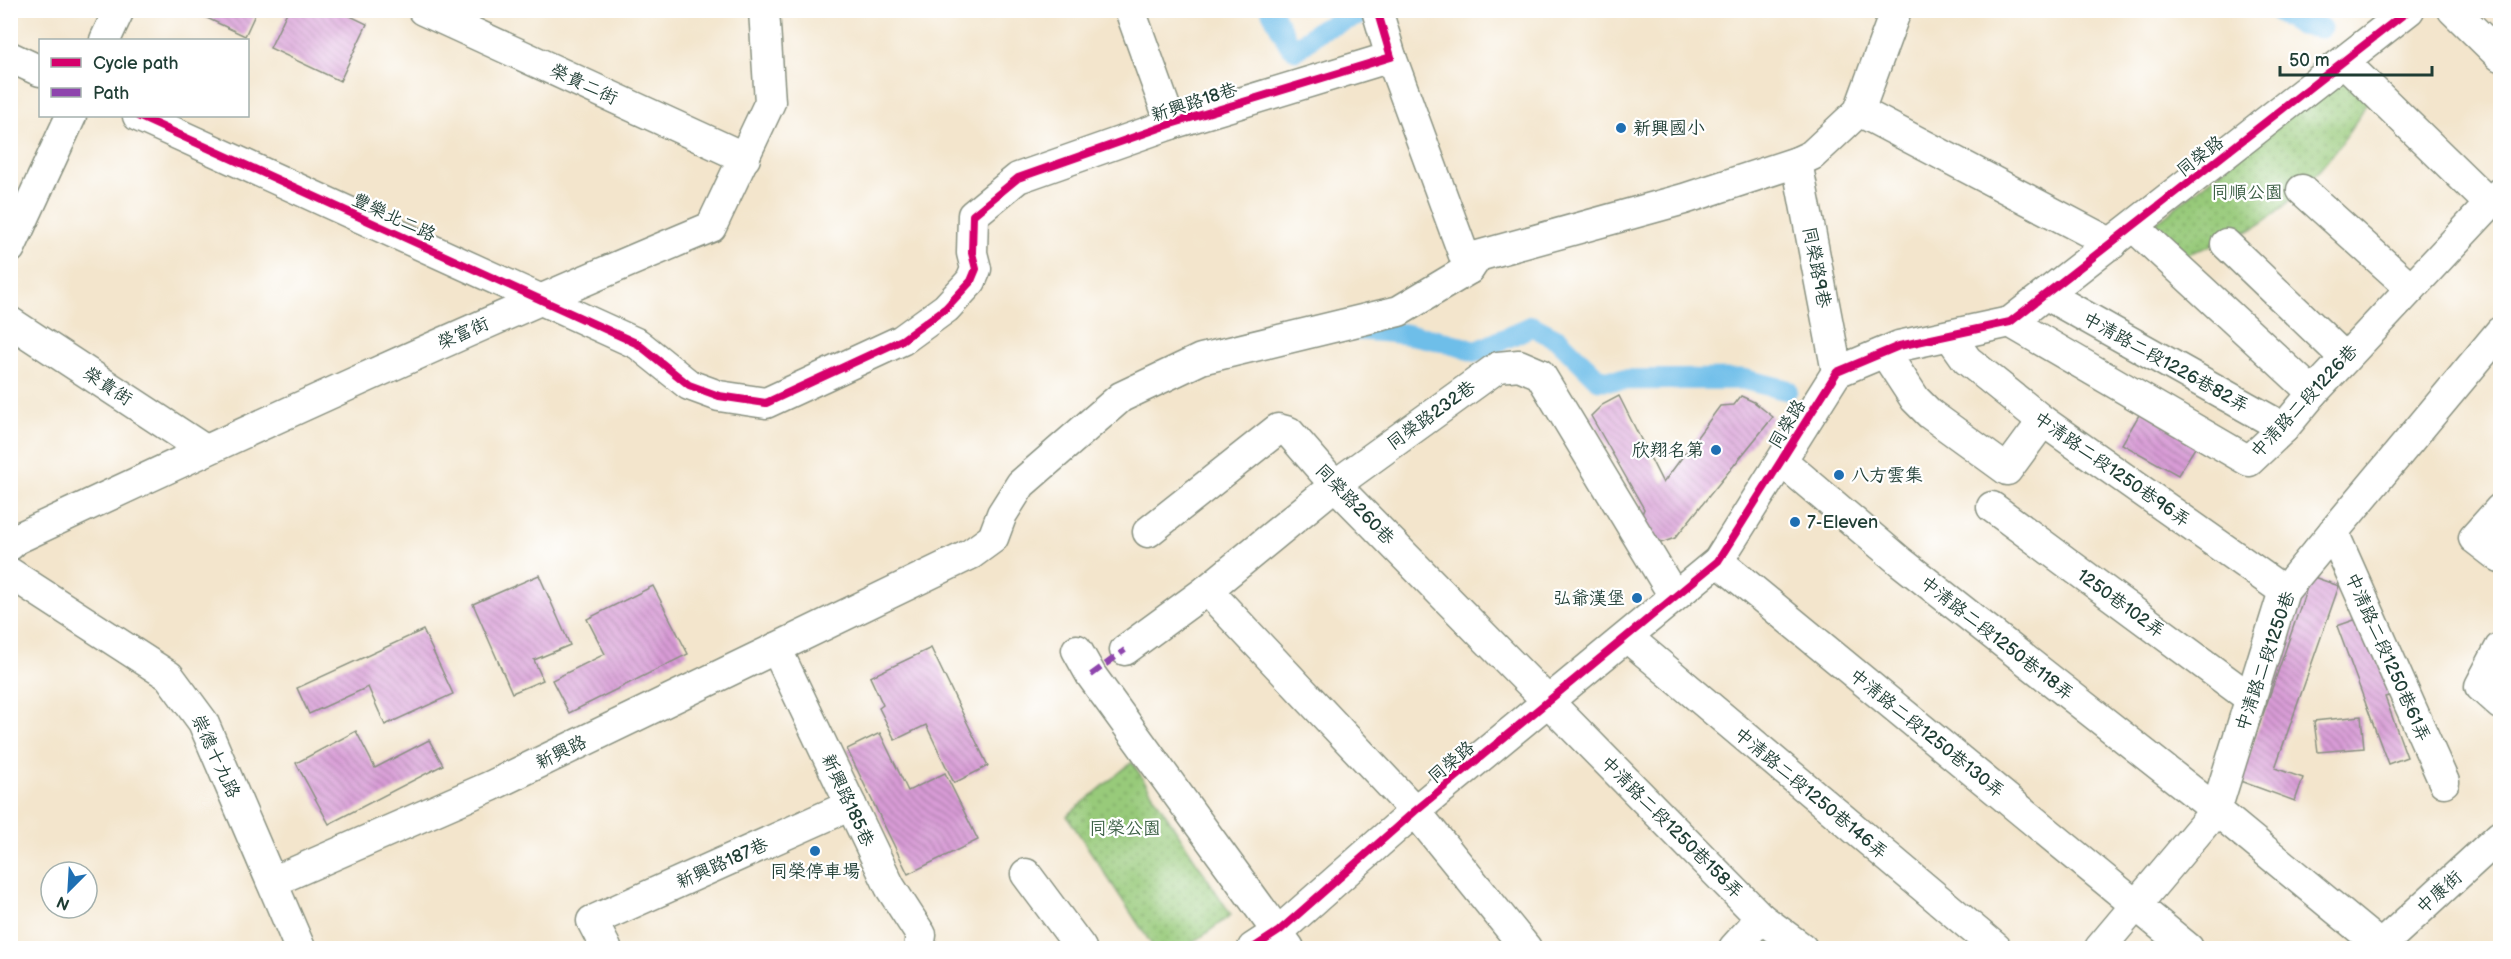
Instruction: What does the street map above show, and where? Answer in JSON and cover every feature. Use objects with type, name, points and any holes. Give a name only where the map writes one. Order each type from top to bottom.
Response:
[{"type":"street","points":[[105,39],[118,10]]},
{"type":"street","name":"榮貴二街","points":[[423,10],[745,158]]},
{"type":"street","name":"榮富街","points":[[10,545],[16,539],[206,450],[537,299],[711,226],[770,102],[764,10]]},
{"type":"street","name":"新興路18巷","points":[[1130,10],[1171,124]]},
{"type":"street","points":[[1377,10],[1391,57],[1469,268]]},
{"type":"street","points":[[1896,10],[1859,111],[2123,235],[2313,393]]},
{"type":"street","points":[[2453,10],[2500,56]]},
{"type":"street","name":"同榮路","points":[[1253,948],[1284,940],[1415,811],[1718,561],[1836,372],[1899,346],[2010,322],[2344,62],[2395,14]]},
{"type":"street","points":[[10,57],[39,70]]},
{"type":"street","name":"新興路18巷","points":[[973,215],[1018,178],[1171,124],[1391,57]]},
{"type":"street","points":[[2344,62],[2495,199]]},
{"type":"street","name":"新興路","points":[[272,882],[491,786],[971,554],[993,538],[1002,514],[1021,484],[1121,397],[1201,359],[1399,311],[1469,268],[1478,256],[1684,199],[1797,162],[1812,155],[1859,111]]},
{"type":"street","points":[[10,248],[71,117]]},
{"type":"street","name":"豐樂北二路","points":[[140,117],[638,345],[689,385],[719,396],[766,403],[902,340],[946,308],[971,281],[976,269],[972,253],[973,215]]},
{"type":"street","name":"同榮路9巷","points":[[1797,162],[1836,372]]},
{"type":"street","points":[[2302,190],[2411,288]]},
{"type":"street","name":"中清路二段1226巷","points":[[2010,322],[2249,461],[2284,428],[2345,358],[2495,199]]},
{"type":"street","points":[[2226,244],[2345,358]]},
{"type":"street","name":"中清路二段1226巷82弄","points":[[2047,295],[2284,428]]},
{"type":"street","name":"榮貴街","points":[[10,322],[206,450]]},
{"type":"street","name":"中清路二段1250巷","points":[[2100,948],[2216,810],[2284,591],[2500,332]]},
{"type":"street","name":"中清路二段1250巷96弄","points":[[1950,336],[1967,360],[2043,421],[2284,591]]},
{"type":"street","points":[[1885,353],[1916,399],[1930,414],[2007,470],[2043,421]]},
{"type":"street","name":"同榮路232巷","points":[[1125,650],[1207,590],[1335,485],[1498,367],[1519,365],[1540,374],[1674,596]]},
{"type":"street","name":"同榮路260巷","points":[[1148,532],[1278,429],[1289,432],[1335,485],[1548,701]]},
{"type":"street","name":"中清路二段1250巷118弄","points":[[1782,460],[1901,562],[2216,810],[2380,948]]},
{"type":"street","name":"1250巷102弄","points":[[1992,507],[2251,699]]},
{"type":"street","points":[[2500,509],[2474,538],[2500,558]]},
{"type":"street","name":"中清路二段1250巷61弄","points":[[2333,532],[2444,782]]},
{"type":"street","name":"中清路二段1250巷130弄","points":[[1718,561],[2188,948]]},
{"type":"street","name":"崇德十九路","points":[[10,573],[170,676],[203,722],[300,948]]},
{"type":"street","points":[[1207,590],[1415,811],[1526,948]]},
{"type":"street","name":"中清路二段1250巷146弄","points":[[1626,637],[1996,948]]},
{"type":"street","name":"新興路185巷","points":[[776,648],[890,887],[921,935],[919,948]]},
{"type":"street","points":[[2500,648],[2480,686],[2500,704]]},
{"type":"street","points":[[1077,650],[1091,675],[1284,940]]},
{"type":"street","name":"中清路二段1250巷158弄","points":[[1548,701],[1761,918],[1802,948]]},
{"type":"street","name":"新興路187巷","points":[[606,948],[592,921],[851,805]]},
{"type":"street","name":"中康街","points":[[2380,948],[2500,836]]},
{"type":"street","points":[[1026,874],[1081,948]]},
{"type":"street","points":[[1734,948],[1761,918]]},
{"type":"green space","name":"同順公園","points":[[2339,76],[2367,102],[2345,137],[2316,174],[2266,220],[2225,241],[2181,256],[2151,227]]},
{"type":"green space","name":"同榮公園","points":[[1132,762],[1231,915],[1186,948],[1154,948],[1067,816]]},
{"type":"building","points":[[190,10],[257,10],[245,36]]},
{"type":"building","points":[[288,10],[338,10],[367,24],[340,81],[270,48]]},
{"type":"building","name":"欣翔名第","points":[[1619,396],[1663,483],[1720,406],[1734,405],[1741,396],[1754,402],[1773,417],[1675,538],[1658,544],[1638,524],[1644,509],[1591,416],[1602,405]]},
{"type":"building","points":[[2143,408],[2200,440],[2178,475],[2122,444]]},
{"type":"building","points":[[539,575],[570,645],[534,660],[543,680],[512,693],[473,604]]},
{"type":"building","points":[[2311,576],[2339,586],[2275,768],[2303,778],[2295,801],[2240,781]]},
{"type":"building","points":[[653,586],[688,654],[569,713],[552,680],[605,654],[587,619]]},
{"type":"building","points":[[2363,617],[2392,695],[2385,697],[2407,757],[2388,764],[2337,626]]},
{"type":"building","points":[[423,630],[453,694],[385,725],[368,687],[309,714],[297,688]]},
{"type":"building","points":[[931,648],[988,766],[954,783],[926,725],[895,740],[879,708],[883,705],[870,677]]},
{"type":"building","points":[[2361,716],[2364,748],[2318,752],[2314,721]]},
{"type":"building","points":[[356,731],[375,768],[429,740],[443,765],[329,824],[296,763]]},
{"type":"building","points":[[880,733],[908,791],[945,773],[978,840],[908,874],[847,749]]},
{"type":"waterway","points":[[1271,10],[1289,44],[1296,50],[1320,30],[1372,10]]},
{"type":"waterway","points":[[2276,10],[2300,25],[2321,28]]},
{"type":"waterway","points":[[1353,330],[1415,336],[1446,342],[1476,352],[1532,326],[1559,340],[1599,380],[1742,379],[1787,390]]},
{"type":"marked path","points":[[1091,675],[1125,650]]},
{"type":"cycle path","points":[[140,117],[638,344],[689,385],[719,396],[766,403],[902,340],[946,308],[971,281],[976,269],[972,253],[973,215],[1018,178],[1171,124],[1391,57],[1377,10]]},
{"type":"cycle path","points":[[1253,948],[1279,931],[1415,811],[1718,561],[1837,372],[1899,346],[2010,322],[2409,10]]},
{"type":"place","name":"新興國小","points":[[1621,128]]},
{"type":"place","name":"欣翔名第","points":[[1716,450]]},
{"type":"place","name":"八方雲集","points":[[1839,475]]},
{"type":"place","name":"7-Eleven","points":[[1795,522]]},
{"type":"place","name":"弘爺漢堡","points":[[1637,598]]},
{"type":"place","name":"同榮停車場","points":[[815,851]]}]
